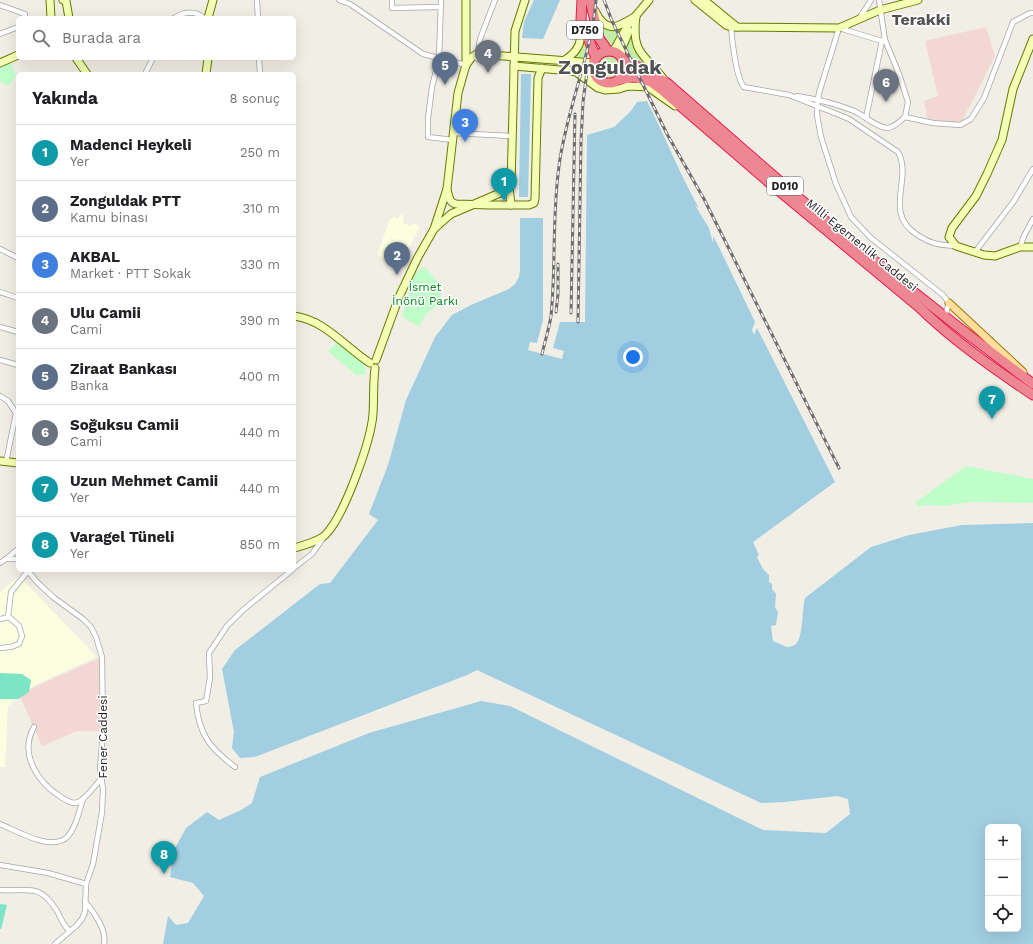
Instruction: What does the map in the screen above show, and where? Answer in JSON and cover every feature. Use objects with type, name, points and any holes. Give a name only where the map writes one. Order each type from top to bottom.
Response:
[{"type":"highway","name":"D750","points":[[582,0],[581,20],[595,61],[594,71],[598,78]]},
{"type":"highway","name":"D750","points":[[590,0],[599,38],[616,55]]},
{"type":"highway","name":"D750","points":[[595,61],[603,52],[616,55]]},
{"type":"highway","points":[[616,55],[624,64],[624,73],[618,80]]},
{"type":"highway","name":"Milli Egemenlik Caddesi","points":[[616,55],[647,71],[667,84],[838,232],[954,324],[1033,383]]},
{"type":"highway","name":"Milli Egemenlik Caddesi","points":[[598,78],[608,82],[633,77],[651,82],[868,266],[919,307],[947,333],[974,354],[1033,395]]},
{"type":"highway","points":[[938,325],[945,316]]},
{"type":"highway","points":[[947,333],[954,324]]},
{"type":"main road","points":[[950,304],[956,316],[954,324]]},
{"type":"main road","points":[[950,304],[1033,383]]},
{"type":"street","points":[[50,0],[51,16]]},
{"type":"street","points":[[65,0],[69,16]]},
{"type":"street","points":[[209,16],[213,0]]},
{"type":"street","points":[[257,0],[258,16]]},
{"type":"street","points":[[339,0],[350,4],[423,54],[466,65]]},
{"type":"street","points":[[392,0],[392,8],[440,7]]},
{"type":"street","points":[[441,0],[439,59],[432,86],[428,118],[428,137],[511,136]]},
{"type":"street","points":[[296,567],[312,554],[338,516],[347,498],[366,444],[373,415],[374,364],[399,296],[418,257],[434,229],[447,189],[458,93],[466,65],[466,0]]},
{"type":"street","points":[[477,56],[480,39],[495,0]]},
{"type":"street","points":[[513,205],[509,187],[515,31],[525,0]]},
{"type":"street","points":[[590,0],[599,19],[610,27],[619,27],[636,16]]},
{"type":"street","points":[[616,55],[636,16],[649,0]]},
{"type":"street","points":[[696,0],[726,25],[734,27],[839,28],[883,40],[899,74],[908,102],[905,117],[893,126],[886,128],[875,124],[855,112],[818,99],[789,95]]},
{"type":"street","points":[[704,0],[734,27]]},
{"type":"street","points":[[859,19],[870,0]]},
{"type":"street","points":[[866,118],[883,40],[879,0]]},
{"type":"street","points":[[918,0],[880,10],[839,28],[818,99],[817,115],[831,171],[851,216],[871,238],[943,295],[950,304],[945,316]]},
{"type":"street","points":[[0,5],[24,14],[24,16]]},
{"type":"street","points":[[177,16],[182,13],[194,13],[202,16]]},
{"type":"street","points":[[905,117],[933,123],[960,125],[971,119],[984,98],[1013,22],[1030,13],[1033,13]]},
{"type":"street","points":[[636,16],[634,31],[638,48],[642,56],[660,74],[667,84]]},
{"type":"street","points":[[565,60],[579,47],[581,40],[581,20]]},
{"type":"street","points":[[0,34],[16,27]]},
{"type":"street","points":[[734,27],[732,37],[740,83],[747,88],[774,91],[789,95],[849,119],[898,152],[903,166],[900,202],[902,219],[908,228],[928,241],[938,245],[956,246],[995,256],[1020,248],[1033,247]]},
{"type":"street","points":[[956,246],[949,237],[950,232],[976,196],[1002,140],[1013,89],[1033,39]]},
{"type":"street","points":[[0,63],[16,56]]},
{"type":"street","points":[[466,65],[472,56],[595,61]]},
{"type":"street","points":[[77,60],[86,72]]},
{"type":"street","points":[[146,72],[152,60]]},
{"type":"street","points":[[206,72],[208,60]]},
{"type":"street","points":[[259,60],[260,72]]},
{"type":"street","points":[[514,66],[576,72],[598,88],[605,90],[619,89],[628,86],[648,87],[689,114]]},
{"type":"street","points":[[447,189],[450,200],[453,203],[529,205],[534,203],[538,78],[542,68]]},
{"type":"street","points":[[567,70],[598,78]]},
{"type":"street","points":[[975,252],[1014,201],[1033,169]]},
{"type":"street","points":[[434,229],[451,214],[507,190],[509,187]]},
{"type":"street","points":[[1020,248],[1024,236],[1033,219]]},
{"type":"street","points":[[0,248],[16,257]]},
{"type":"street","points":[[0,292],[16,297]]},
{"type":"street","points":[[296,316],[315,322],[374,364]]},
{"type":"street","points":[[0,327],[16,331]]},
{"type":"street","points":[[0,360],[16,364]]},
{"type":"street","points":[[0,396],[8,401],[16,413],[3,461],[16,463]]},
{"type":"street","points":[[296,548],[326,534]]},
{"type":"street","points":[[0,563],[16,551]]},
{"type":"street","points":[[6,559],[16,559]]},
{"type":"street","points":[[0,648],[11,647],[19,644],[22,636],[19,626],[9,616],[8,608],[11,592],[26,572]]},
{"type":"street","name":"Fener Caddesi","points":[[30,572],[37,582],[53,597],[83,619],[91,627],[100,647],[102,657],[103,732],[100,769],[102,778],[102,812],[93,864],[86,884],[85,912],[82,919],[55,944]]},
{"type":"street","points":[[235,767],[220,756],[205,737],[197,718],[196,703],[206,701],[210,678],[209,653],[227,626],[243,610],[289,572]]},
{"type":"street","points":[[0,619],[9,616]]},
{"type":"street","points":[[34,727],[29,736],[28,752],[31,762],[37,776],[63,798],[74,803],[83,799],[102,778]]},
{"type":"street","points":[[0,824],[46,843],[62,841],[68,836],[76,821],[83,799]]},
{"type":"street","points":[[0,866],[48,873],[86,884]]},
{"type":"street","points":[[0,890],[23,889],[38,891],[46,897],[66,928],[70,931]]},
{"type":"street","points":[[85,902],[95,914],[105,938],[104,944]]},
{"type":"shaded area","points":[[986,27],[995,56],[961,123],[928,119],[924,101],[938,96],[925,41]]},
{"type":"shaded area","points":[[400,214],[404,217],[403,223],[411,226],[413,223],[420,226],[400,266],[377,255],[390,219],[394,217],[398,219]]},
{"type":"shaded area","points":[[19,576],[97,657],[35,685],[8,706],[5,767],[0,767],[0,592]]},
{"type":"shaded area","points":[[99,658],[100,731],[77,731],[42,746],[19,694]]},
{"type":"green space","points":[[599,25],[608,30],[622,30],[614,42],[609,44],[606,41]]},
{"type":"green space","points":[[631,33],[634,43],[653,70],[632,60],[625,45]]},
{"type":"green space","points":[[583,38],[587,44],[584,58],[574,57],[581,49]]},
{"type":"green space","points":[[609,54],[618,58],[622,67],[618,76],[609,80],[600,76],[596,67],[600,58]]},
{"type":"green space","points":[[11,63],[16,76],[8,86],[0,81],[0,67]]},
{"type":"green space","name":"İsmet İnönü Parkı","points":[[425,267],[442,287],[440,303],[426,314],[419,327],[402,316],[415,273]]},
{"type":"green space","points":[[337,342],[365,365],[365,375],[356,375],[328,351]]},
{"type":"green space","points":[[966,466],[1033,479],[1033,503],[972,502],[943,506],[924,505],[919,507],[915,503]]},
{"type":"green space","points":[[0,673],[22,674],[31,680],[29,692],[18,699],[0,699]]},
{"type":"green space","points":[[0,904],[7,905],[1,929],[0,929]]},
{"type":"water","points":[[534,0],[560,0],[543,39],[522,38],[524,22]]},
{"type":"water","points":[[521,74],[531,74],[528,197],[519,197]]},
{"type":"water","points":[[647,101],[699,208],[695,205],[709,228],[713,243],[713,236],[755,322],[752,330],[754,335],[757,328],[835,482],[753,542],[759,555],[757,557],[763,569],[769,575],[769,582],[772,584],[772,589],[776,594],[775,607],[778,612],[776,625],[771,626],[773,641],[787,647],[796,644],[800,636],[805,598],[871,547],[909,535],[962,525],[1033,523],[1033,944],[163,944],[168,916],[176,925],[188,923],[204,896],[193,883],[170,877],[174,850],[186,828],[207,812],[219,820],[252,803],[260,777],[369,733],[481,701],[510,706],[763,830],[826,833],[850,814],[848,799],[837,796],[785,802],[761,803],[477,670],[255,757],[240,758],[232,748],[234,732],[222,669],[235,650],[320,584],[330,583],[378,520],[369,514],[388,465],[406,400],[435,337],[452,315],[471,305],[509,289],[515,284],[519,277],[520,270],[520,218],[543,218],[543,320],[537,343],[530,342],[528,350],[562,359],[564,351],[553,348],[560,322],[585,322],[587,135],[614,127],[630,112],[637,102]]},
{"type":"railway","points":[[542,354],[551,316],[557,185],[562,145],[589,42],[596,0]]},
{"type":"railway","points":[[604,0],[612,21],[667,134],[704,199],[839,468]]},
{"type":"railway","points":[[578,322],[581,141],[583,102],[587,72]]},
{"type":"railway","points":[[571,313],[575,114]]},
{"type":"railway","points":[[556,312],[558,294],[558,264]]},
{"type":"place","name":"Ulu Camii","points":[[488,73]]},
{"type":"place","name":"Ziraat Bankası","points":[[445,85]]},
{"type":"place","name":"Soğuksu Camii","points":[[886,102]]},
{"type":"place","name":"AKBAL","points":[[465,142]]},
{"type":"place","name":"Madenci Heykeli","points":[[504,201]]},
{"type":"place","name":"Zonguldak PTT","points":[[397,275]]},
{"type":"place","name":"Uzun Mehmet Camii","points":[[992,419]]},
{"type":"place","name":"Varagel Tüneli","points":[[164,874]]},
{"type":"district","name":"Terakki","points":[[921,19]]},
{"type":"district","name":"Zonguldak","points":[[610,67]]}]
